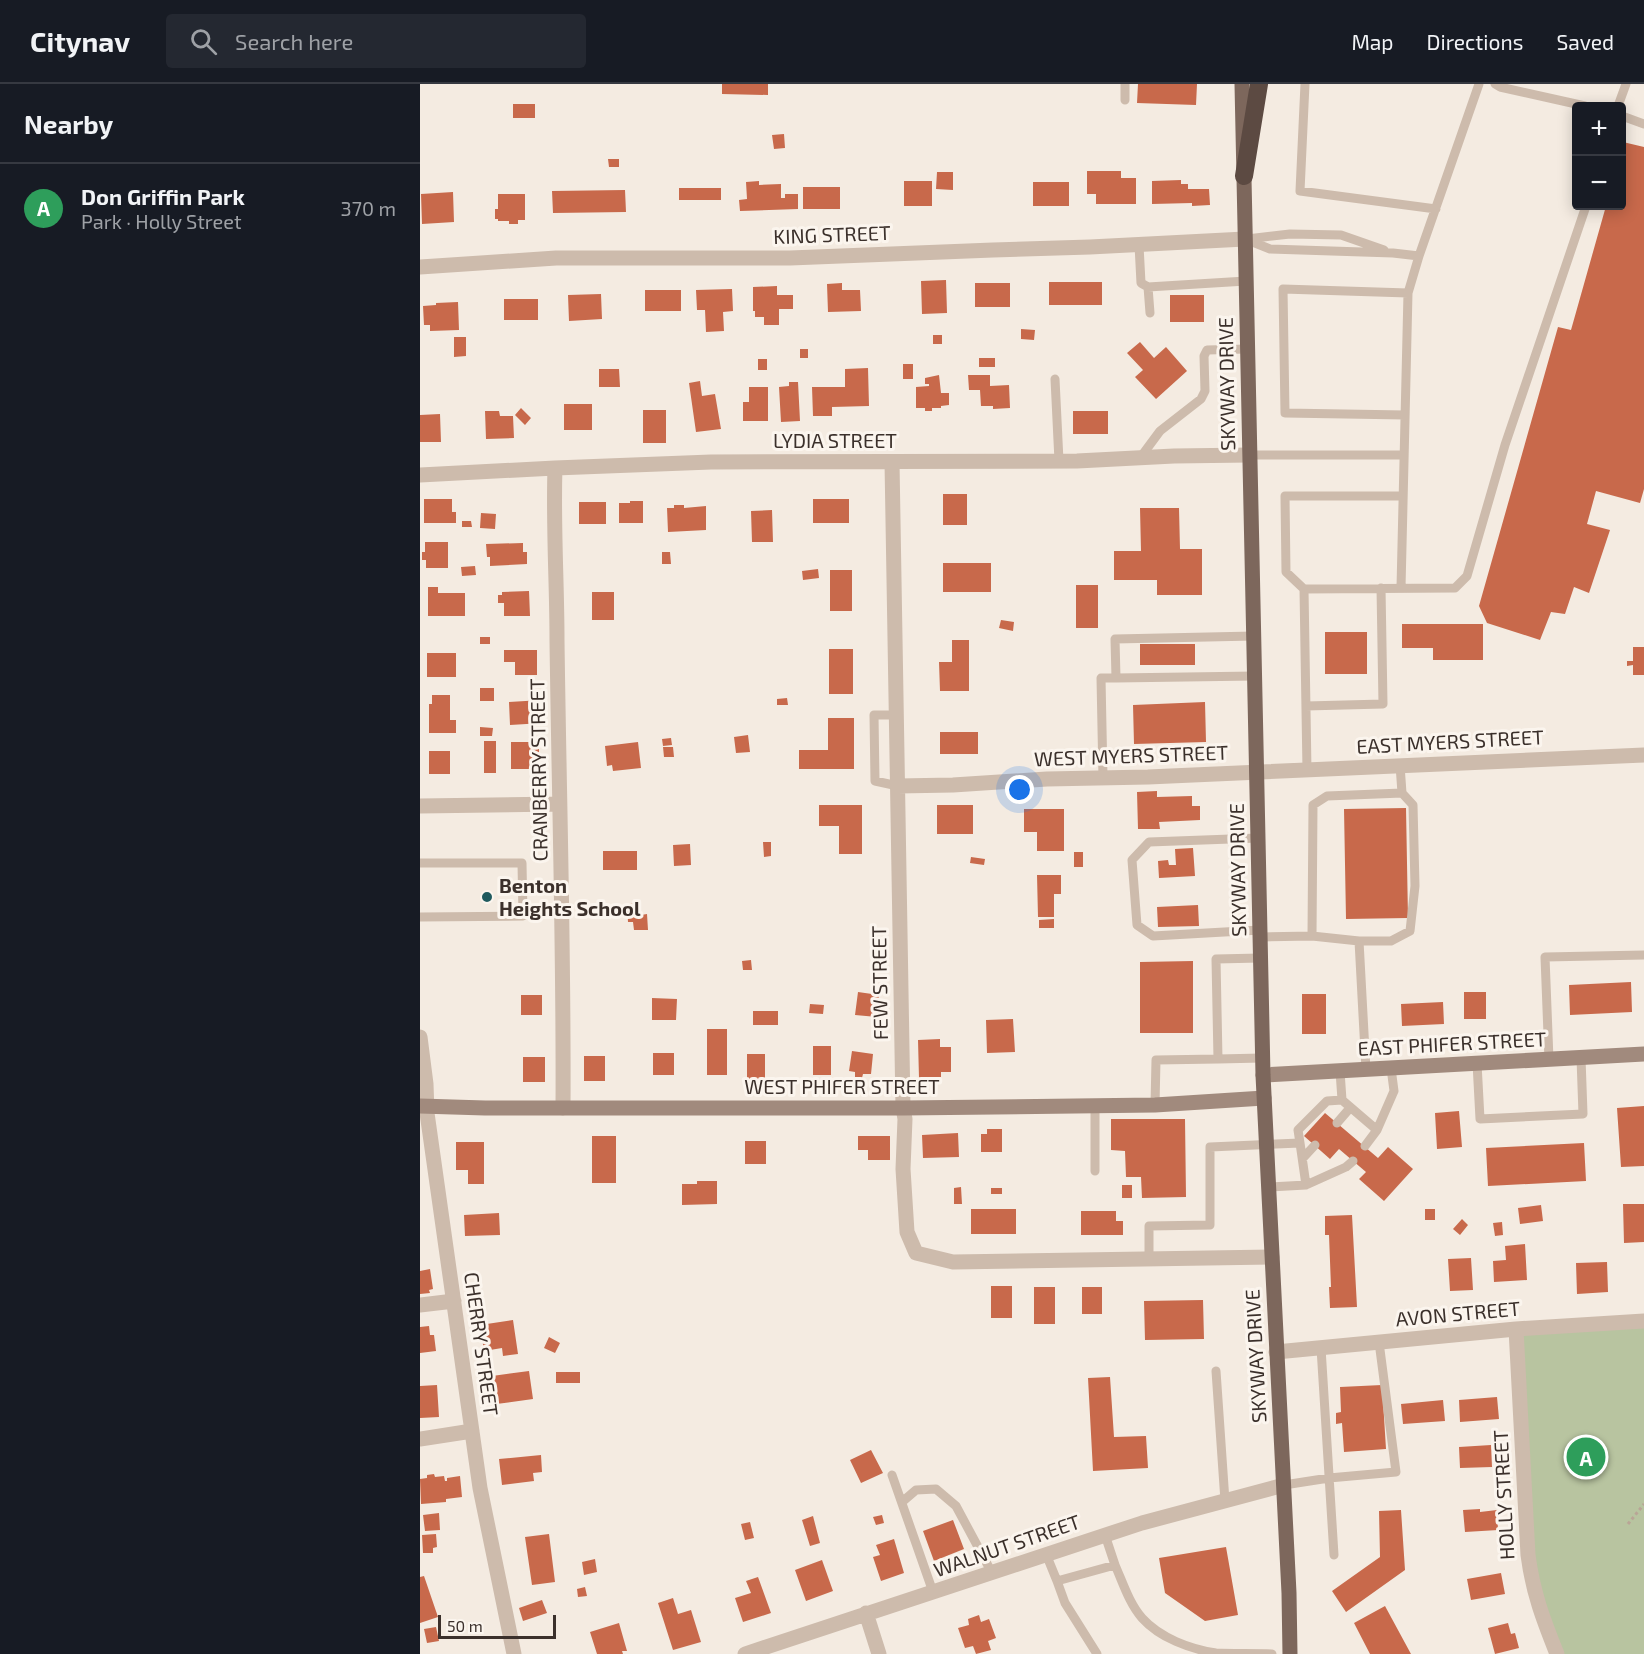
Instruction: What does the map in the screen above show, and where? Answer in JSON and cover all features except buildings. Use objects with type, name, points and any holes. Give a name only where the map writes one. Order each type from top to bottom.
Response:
[{"type":"highway","points":[[1244,176],[1259,84]]},
{"type":"main road","name":"SKYWAY DRIVE","points":[[1242,84],[1263,1098],[1284,1485],[1290,1654]]},
{"type":"street","name":"KING STREET","points":[[420,267],[556,258],[790,258],[1245,239]]},
{"type":"street","name":"LYDIA STREET","points":[[420,475],[711,462],[1059,461],[1250,455]]},
{"type":"street","name":"FEW STREET","points":[[892,462],[905,1119],[903,1169],[907,1233],[916,1252],[953,1262],[1272,1257]]},
{"type":"street","name":"CRANBERRY STREET","points":[[555,468],[563,1108]]},
{"type":"street","name":"EAST MYERS STREET","points":[[1257,772],[1644,755]]},
{"type":"street","name":"WEST MYERS STREET","points":[[898,786],[1257,772]]},
{"type":"street","points":[[420,806],[559,804]]},
{"type":"street","name":"CHERRY STREET","points":[[420,1037],[426,1084],[423,1106],[454,1301],[480,1488],[514,1654]]},
{"type":"street","name":"EAST PHIFER STREET","points":[[1263,1075],[1644,1054]]},
{"type":"street","name":"WEST PHIFER STREET","points":[[423,1106],[903,1108],[1155,1105],[1263,1098]]},
{"type":"street","points":[[420,1305],[454,1301]]},
{"type":"street","name":"AVON STREET","points":[[1276,1352],[1516,1329],[1644,1321]]},
{"type":"street","name":"HOLLY STREET","points":[[1516,1329],[1528,1556],[1532,1583],[1557,1654]]},
{"type":"street","points":[[420,1439],[472,1431]]},
{"type":"street","name":"WALNUT STREET","points":[[745,1654],[1142,1523],[1284,1485]]},
{"type":"street","points":[[866,1613],[879,1654]]},
{"type":"lane","points":[[1125,84],[1125,100]]},
{"type":"lane","points":[[1305,84],[1300,191],[1436,209]]},
{"type":"lane","points":[[1401,588],[1408,293],[1479,84]]},
{"type":"lane","points":[[1495,84],[1572,103]]},
{"type":"lane","points":[[1619,102],[1626,84]]},
{"type":"lane","points":[[1626,117],[1644,124]]},
{"type":"lane","points":[[1403,496],[1285,496],[1286,573],[1304,589],[1455,588],[1467,576],[1505,445],[1585,210]]},
{"type":"lane","points":[[1245,239],[1290,234],[1341,235],[1394,253]]},
{"type":"lane","points":[[1245,239],[1270,249],[1394,253],[1419,256]]},
{"type":"lane","points":[[1138,245],[1141,282],[1148,287],[1246,281]]},
{"type":"lane","points":[[1148,287],[1150,313]]},
{"type":"lane","points":[[1405,415],[1285,413],[1283,289],[1408,293]]},
{"type":"lane","points":[[1140,458],[1160,431],[1201,399],[1205,391],[1204,356],[1208,350],[1247,349]]},
{"type":"lane","points":[[1055,380],[1059,461]]},
{"type":"lane","points":[[1250,455],[1404,455]]},
{"type":"lane","points":[[1306,706],[1383,704],[1381,588]]},
{"type":"lane","points":[[1304,589],[1307,770]]},
{"type":"lane","points":[[1116,678],[1115,639],[1254,636]]},
{"type":"lane","points":[[1103,778],[1101,678],[1255,676]]},
{"type":"lane","points":[[896,715],[874,715],[875,781],[898,786]]},
{"type":"lane","points":[[1258,838],[1149,842],[1132,860],[1137,925],[1153,936],[1260,933],[1359,941],[1391,941],[1410,931],[1415,886],[1413,805],[1402,793],[1400,765]]},
{"type":"lane","points":[[1312,936],[1313,806],[1327,796],[1402,793]]},
{"type":"lane","points":[[420,863],[522,863],[524,916],[420,917]]},
{"type":"lane","points":[[1359,941],[1366,1070]]},
{"type":"lane","points":[[1549,1059],[1545,957],[1644,955]]},
{"type":"lane","points":[[1218,1059],[1216,959],[1260,958]]},
{"type":"lane","points":[[1155,1105],[1156,1060],[1262,1058]]},
{"type":"lane","points":[[1477,1064],[1480,1119],[1583,1114],[1581,1058]]},
{"type":"lane","points":[[1365,1146],[1377,1130],[1394,1091],[1391,1068]]},
{"type":"lane","points":[[1340,1071],[1342,1100],[1377,1130]]},
{"type":"lane","points":[[1306,1185],[1298,1130],[1327,1101],[1342,1100]]},
{"type":"lane","points":[[1095,1105],[1095,1172]]},
{"type":"lane","points":[[1336,1123],[1350,1108]]},
{"type":"lane","points":[[1156,1260],[1149,1226],[1210,1225],[1210,1147],[1300,1143]]},
{"type":"lane","points":[[1303,1158],[1315,1145]]},
{"type":"lane","points":[[1268,1187],[1306,1185],[1346,1167],[1353,1161]]},
{"type":"lane","points":[[1284,1485],[1396,1472],[1379,1342]]},
{"type":"lane","points":[[1321,1348],[1334,1555]]},
{"type":"lane","points":[[1216,1371],[1225,1501]]},
{"type":"lane","points":[[892,1475],[933,1592]]},
{"type":"lane","points":[[902,1502],[916,1490],[936,1489],[956,1506],[992,1573]]},
{"type":"lane","points":[[1105,1535],[1131,1602],[1143,1619],[1161,1633],[1184,1645],[1217,1653],[1272,1654]]},
{"type":"lane","points":[[1046,1554],[1065,1603],[1097,1654]]},
{"type":"lane","points":[[1057,1581],[1115,1565]]},
{"type":"path","points":[[1628,1524],[1644,1504]]},
{"type":"green space","points":[[1644,1325],[1644,1654],[1561,1654],[1535,1580],[1522,1333]]},
{"type":"place","name":"Benton Heights School","points":[[487,897]]},
{"type":"place","name":"Don Griffin Park","points":[[1586,1457]]}]
